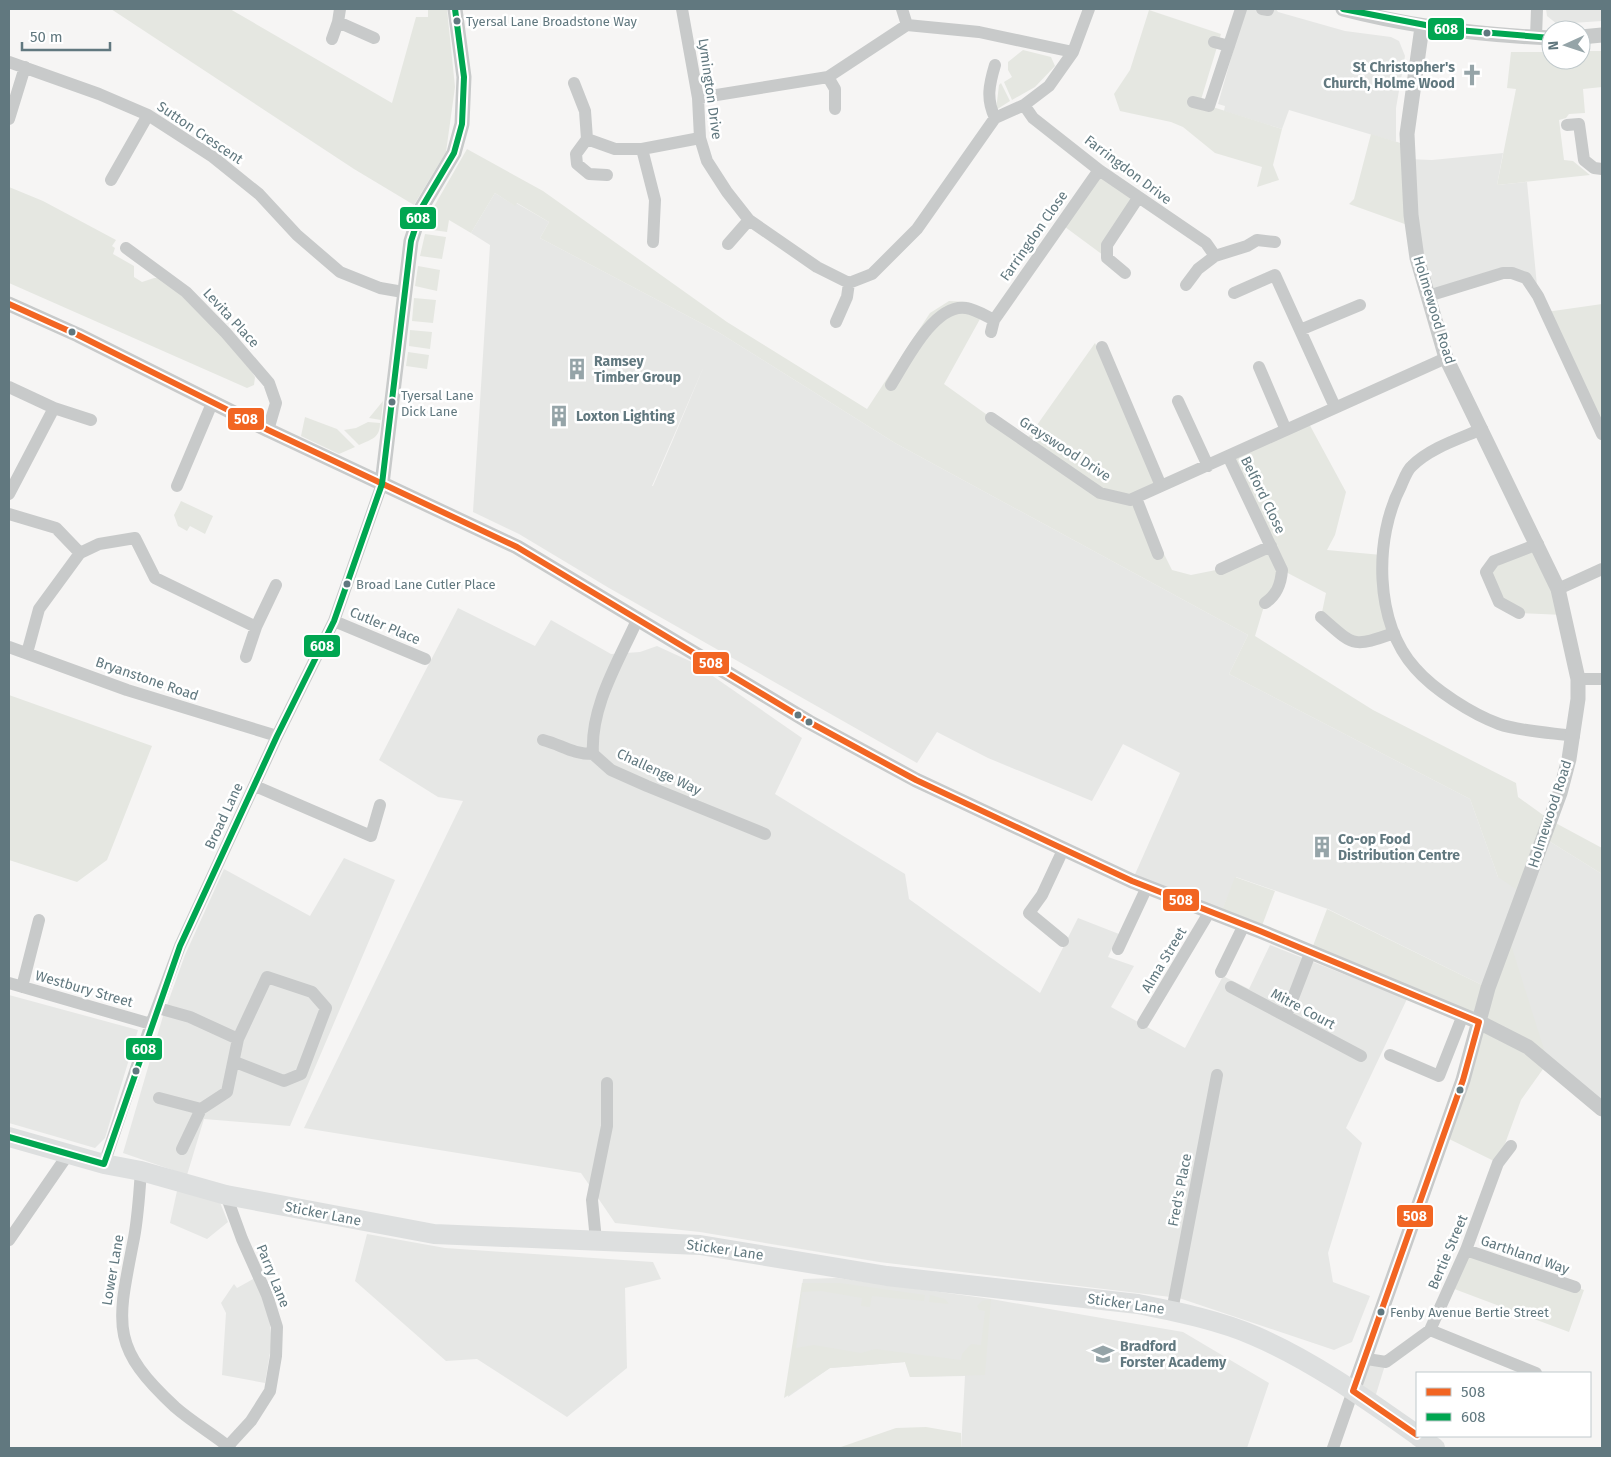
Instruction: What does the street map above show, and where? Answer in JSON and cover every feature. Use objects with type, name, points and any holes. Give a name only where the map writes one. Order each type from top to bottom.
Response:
[{"type":"highway","name":"Sticker Lane","points":[[9,1137],[104,1164],[142,1172],[226,1195],[434,1234],[700,1245],[887,1276],[1138,1304],[1172,1311],[1254,1335],[1284,1350],[1354,1390],[1416,1435]]},
{"type":"highway","name":"Sticker Lane","points":[[1419,1437],[1435,1448]]},
{"type":"street","points":[[332,39],[340,9]]},
{"type":"street","points":[[382,484],[407,259],[422,207],[454,153],[462,124],[465,98],[462,54],[455,9]]},
{"type":"street","name":"Lymington Drive","points":[[682,9],[698,98],[700,138],[707,161],[748,220],[817,267],[850,283]]},
{"type":"street","points":[[902,9],[907,25]]},
{"type":"street","points":[[836,322],[847,297],[850,283],[872,274],[917,229],[995,118],[1024,105],[1049,86],[1073,52],[1089,9]]},
{"type":"street","points":[[1193,102],[1210,106],[1241,9]]},
{"type":"street","points":[[1342,9],[1422,27],[1488,35],[1541,37]]},
{"type":"street","points":[[1537,9],[1541,25]]},
{"type":"street","points":[[338,22],[374,38]]},
{"type":"street","points":[[698,98],[828,77],[907,25],[979,32],[1073,52]]},
{"type":"street","name":"Holmewood Road","points":[[1354,1390],[1463,1080],[1488,988],[1560,793],[1574,736],[1578,679],[1558,589],[1538,544],[1446,358],[1417,258],[1411,215],[1407,134],[1422,27]]},
{"type":"street","points":[[1214,42],[1229,46]]},
{"type":"street","name":"Sutton Crescent","points":[[9,62],[100,94],[148,115],[213,157],[259,194],[297,236],[340,272],[380,288],[403,292]]},
{"type":"street","points":[[995,65],[988,88],[989,106],[995,118]]},
{"type":"street","points":[[9,119],[25,67]]},
{"type":"street","points":[[828,77],[835,89],[835,109]]},
{"type":"street","points":[[574,83],[585,111],[587,139],[576,154],[577,164],[589,174],[607,175]]},
{"type":"street","name":"Farringdon Drive","points":[[1024,105],[1033,118],[1099,170],[1206,243],[1215,256]]},
{"type":"street","points":[[111,180],[148,115]]},
{"type":"street","points":[[1567,125],[1580,124],[1584,160],[1594,168],[1602,169]]},
{"type":"street","points":[[587,139],[615,149],[642,149],[700,138]]},
{"type":"street","points":[[642,149],[655,200],[653,242]]},
{"type":"street","name":"Farringdon Close","points":[[993,326],[1099,170]]},
{"type":"street","points":[[1125,273],[1107,258],[1107,245],[1138,198]]},
{"type":"street","points":[[728,244],[748,220]]},
{"type":"street","points":[[1186,285],[1198,269],[1215,256],[1247,246],[1257,240],[1275,242]]},
{"type":"street","name":"Levita Place","points":[[126,248],[186,292],[226,333],[269,383],[276,403],[268,430]]},
{"type":"street","points":[[1428,296],[1503,273],[1512,273],[1526,278],[1546,312],[1602,434]]},
{"type":"street","points":[[1234,293],[1275,275],[1335,407]]},
{"type":"street","points":[[9,304],[213,401],[268,430],[517,547],[832,734],[916,780],[1063,850],[1147,887],[1310,951],[1479,1022],[1534,1052],[1602,1109]]},
{"type":"street","points":[[1300,330],[1360,305]]},
{"type":"street","points":[[891,385],[930,326],[947,311],[965,308],[993,326]]},
{"type":"street","points":[[985,310],[993,326]]},
{"type":"street","points":[[1102,347],[1161,486]]},
{"type":"street","points":[[1158,554],[1136,498],[1446,358]]},
{"type":"street","points":[[1259,367],[1286,430]]},
{"type":"street","points":[[9,387],[54,408],[91,420]]},
{"type":"street","points":[[177,486],[213,401]]},
{"type":"street","points":[[1178,401],[1208,466]]},
{"type":"street","points":[[9,494],[54,408]]},
{"type":"street","name":"Grayswood Drive","points":[[991,418],[1100,493],[1130,500],[1136,498]]},
{"type":"street","points":[[1482,429],[1431,452],[1410,466],[1391,505],[1382,555],[1384,588],[1394,633],[1414,668],[1451,698],[1500,725],[1574,736]]},
{"type":"street","name":"Belford Close","points":[[1228,456],[1282,570],[1281,580],[1274,598],[1266,603]]},
{"type":"street","name":"Broad Lane","points":[[104,1164],[151,1024],[180,946],[277,736],[334,621],[382,484]]},
{"type":"street","points":[[9,514],[56,528],[80,553]]},
{"type":"street","points":[[27,653],[39,609],[80,553],[99,544],[136,538],[155,578],[256,627]]},
{"type":"street","points":[[1519,612],[1499,602],[1486,572],[1494,561],[1538,544]]},
{"type":"street","name":"Belford Close","points":[[1221,569],[1271,546]]},
{"type":"street","points":[[1558,589],[1602,570]]},
{"type":"street","points":[[246,657],[256,627],[276,585]]},
{"type":"street","points":[[543,740],[560,745],[577,754],[593,754],[592,736],[613,666],[638,618]]},
{"type":"street","points":[[1321,618],[1349,642],[1367,643],[1394,633]]},
{"type":"street","name":"Cutler Place","points":[[334,621],[425,660]]},
{"type":"street","name":"Bryanstone Road","points":[[9,647],[127,690],[277,736]]},
{"type":"street","points":[[1578,679],[1602,678]]},
{"type":"street","name":"Challenge Way","points":[[593,754],[611,770],[765,834]]},
{"type":"street","points":[[255,786],[371,836],[380,805]]},
{"type":"street","points":[[1063,850],[1042,895],[1029,913],[1063,941]]},
{"type":"street","points":[[1118,949],[1147,887]]},
{"type":"street","name":"Alma Street","points":[[1144,1024],[1210,911]]},
{"type":"street","points":[[22,986],[39,920]]},
{"type":"street","points":[[1221,972],[1244,925]]},
{"type":"street","points":[[1286,1016],[1310,951]]},
{"type":"street","points":[[182,1149],[201,1109],[227,1092],[235,1062],[238,1039],[267,977],[312,992],[326,1008],[300,1074],[284,1081],[235,1062]]},
{"type":"street","name":"Westbury Street","points":[[9,983],[151,1024]]},
{"type":"street","name":"Mitre Court","points":[[1231,987],[1361,1056]]},
{"type":"street","points":[[158,1008],[190,1017],[238,1039]]},
{"type":"street","points":[[1390,1055],[1439,1076],[1463,1015]]},
{"type":"street","name":"Fred's Place","points":[[1172,1311],[1217,1075]]},
{"type":"street","points":[[596,1240],[592,1200],[607,1126],[607,1084]]},
{"type":"street","points":[[159,1098],[201,1109]]},
{"type":"street","name":"Bertie Street","points":[[1366,1359],[1386,1362],[1430,1330],[1466,1250],[1498,1163],[1510,1146]]},
{"type":"street","points":[[9,1240],[70,1153]]},
{"type":"street","name":"Lower Lane","points":[[142,1172],[133,1242],[122,1291],[120,1319],[123,1335],[140,1369],[164,1396],[229,1447]]},
{"type":"street","name":"Parry Lane","points":[[226,1195],[242,1239],[267,1295],[277,1327],[276,1356],[270,1391],[251,1421],[229,1447]]},
{"type":"street","name":"Garthland Way","points":[[1466,1250],[1575,1287]]},
{"type":"street","points":[[1430,1330],[1534,1372]]},
{"type":"street","points":[[1332,1448],[1354,1390]]},
{"type":"shaded area","points":[[111,9],[230,9],[392,103],[416,17],[428,17],[428,9],[447,9],[455,87],[446,152],[414,205],[354,169]]},
{"type":"shaded area","points":[[1245,9],[1276,9],[1278,12],[1345,31],[1391,37],[1399,41],[1405,56],[1396,108],[1396,142],[1289,110],[1282,129],[1224,111],[1225,106],[1218,104]]},
{"type":"shaded area","points":[[1546,9],[1602,9],[1602,21],[1552,20],[1547,16]]},
{"type":"shaded area","points":[[1149,10],[1221,34],[1200,103],[1282,129],[1273,165],[1279,180],[1257,187],[1262,167],[1215,153],[1183,127],[1171,122],[1120,111],[1114,94],[1130,70]]},
{"type":"shaded area","points":[[1023,50],[1051,57],[1055,66],[1035,87],[1012,100],[1004,82],[1012,77],[1008,70],[1008,62]]},
{"type":"shaded area","points":[[1591,51],[1602,51],[1602,87],[1583,89],[1585,113],[1569,114],[1566,118],[1559,120],[1564,160],[1573,161],[1590,175],[1497,185],[1516,89],[1507,88],[1511,52],[1541,52],[1541,70],[1591,70]]},
{"type":"shaded area","points":[[1001,83],[1010,101],[996,110],[999,85]]},
{"type":"shaded area","points":[[1371,134],[1407,145],[1413,227],[1349,204],[1354,199]]},
{"type":"shaded area","points":[[467,149],[543,191],[727,322],[867,409],[930,313],[949,301],[968,302],[985,310],[944,384],[1025,442],[1095,343],[1161,486],[1136,498],[1172,570],[1191,575],[1221,569],[1271,546],[1228,456],[1307,420],[1346,492],[1335,535],[1327,550],[1382,555],[1394,633],[1367,643],[1321,617],[1326,593],[1282,570],[1265,603],[1255,636],[1373,710],[1516,783],[1518,797],[1550,820],[1602,848],[1602,874],[1544,838],[1523,894],[1498,877],[1470,799],[1229,674],[1248,635],[895,443],[718,332],[540,238],[549,222],[517,203],[515,206],[495,193],[471,233],[449,220],[447,232],[426,229],[432,210]]},
{"type":"shaded area","points":[[1503,153],[1497,185],[1527,182],[1538,296],[1512,273],[1428,296],[1407,159],[1432,160]]},
{"type":"shaded area","points":[[1099,170],[1138,198],[1107,258],[1061,224]]},
{"type":"shaded area","points":[[9,187],[43,201],[116,240],[112,246],[115,248],[113,254],[134,266],[134,277],[142,282],[154,278],[163,278],[214,327],[250,369],[255,377],[254,385],[247,388],[9,283]]},
{"type":"shaded area","points":[[495,193],[514,205],[516,203],[549,222],[540,238],[718,332],[895,443],[1248,635],[1229,674],[1470,799],[1498,877],[1544,838],[1602,874],[1602,1109],[1572,1085],[1488,988],[1328,909],[1236,877],[1220,915],[1132,881],[1180,773],[1123,744],[1092,801],[988,758],[937,732],[917,763],[609,588],[519,534],[473,512],[490,245],[471,233]],"holes":[[[704,366],[653,486],[652,486]]]},
{"type":"shaded area","points":[[425,234],[446,237],[442,259],[420,256]]},
{"type":"shaded area","points":[[418,266],[440,270],[437,291],[415,286]]},
{"type":"shaded area","points":[[414,298],[436,300],[433,323],[412,321]]},
{"type":"shaded area","points":[[1602,304],[1602,419],[1596,420],[1546,312]]},
{"type":"shaded area","points":[[410,330],[432,332],[430,349],[409,346]]},
{"type":"shaded area","points":[[408,352],[429,355],[427,369],[406,366]]},
{"type":"shaded area","points":[[383,401],[381,420],[369,418]]},
{"type":"shaded area","points":[[305,417],[337,429],[355,447],[339,454],[301,436]]},
{"type":"shaded area","points":[[368,422],[380,423],[379,432],[368,441],[359,445],[344,430],[356,428]]},
{"type":"shaded area","points":[[181,501],[213,516],[205,534],[190,526],[187,531],[178,526],[174,515]]},
{"type":"shaded area","points":[[1538,544],[1564,615],[1519,613],[1499,602],[1486,572]]},
{"type":"shaded area","points":[[458,608],[535,646],[551,620],[611,654],[640,652],[657,646],[694,663],[802,738],[775,794],[905,874],[909,899],[1040,993],[1078,918],[1119,934],[1108,957],[1134,966],[1111,1007],[1185,1048],[1223,976],[1249,989],[1270,945],[1407,999],[1346,1128],[1362,1143],[1328,1253],[1333,1282],[1370,1296],[1352,1342],[1334,1350],[1179,1298],[879,1262],[700,1232],[615,1223],[581,1173],[304,1128],[463,801],[438,797],[379,760]]},
{"type":"shaded area","points":[[9,695],[152,746],[107,860],[77,882],[9,860]]},
{"type":"shaded area","points":[[344,858],[395,880],[290,1126],[204,1119],[187,1175],[123,1153],[163,1016],[185,955],[224,869],[310,916]]},
{"type":"shaded area","points":[[1235,877],[1275,891],[1260,931],[1220,915]]},
{"type":"shaded area","points":[[1327,909],[1488,988],[1508,935],[1548,1062],[1521,1100],[1498,1163],[1443,1136],[1479,1022],[1311,951]]},
{"type":"shaded area","points":[[9,995],[138,1030],[105,1138],[95,1148],[9,1123]]},
{"type":"shaded area","points":[[177,1191],[219,1200],[228,1222],[207,1239],[170,1223]]},
{"type":"shaded area","points":[[367,1234],[445,1248],[653,1262],[661,1279],[625,1288],[627,1368],[567,1417],[477,1359],[446,1361],[355,1281]]},
{"type":"shaded area","points":[[1466,1250],[1584,1290],[1569,1332],[1449,1287]]},
{"type":"shaded area","points":[[255,1278],[268,1309],[272,1341],[265,1383],[222,1375],[226,1313],[221,1303],[234,1284],[237,1288]]},
{"type":"shaded area","name":"Bradford Forster Academy","points":[[837,1278],[991,1299],[1183,1332],[1269,1383],[1247,1448],[961,1448],[965,1376],[910,1377],[905,1362],[830,1368],[788,1397],[803,1279]]},
{"type":"shaded area","points":[[802,1283],[840,1283],[925,1295],[924,1301],[872,1296],[870,1307],[861,1306],[862,1298],[821,1291],[802,1292],[796,1348],[814,1345],[861,1353],[875,1349],[961,1360],[962,1354],[971,1344],[981,1345],[985,1311],[979,1310],[977,1306],[982,1301],[991,1299],[985,1375],[910,1377],[905,1362],[830,1368],[784,1398]]},
{"type":"shaded area","points":[[930,1295],[945,1299],[949,1304],[929,1302]]},
{"type":"shaded area","points":[[1367,1359],[1386,1362],[1373,1404],[1354,1391]]},
{"type":"shaded area","points":[[926,1427],[961,1433],[961,1448],[838,1448],[896,1428]]},
{"type":"transit line","name":"608","points":[[9,1137],[104,1164],[180,946],[277,736],[334,621],[382,484],[411,241],[422,207],[454,153],[462,124],[464,77],[455,9]]},
{"type":"transit line","name":"608","points":[[1343,9],[1446,29],[1541,37]]},
{"type":"transit line","name":"508","points":[[9,304],[78,335],[268,430],[517,547],[809,722],[916,780],[1132,881],[1260,931],[1479,1022],[1463,1080],[1353,1391],[1416,1434]]},
{"type":"place","name":"Tyersal Lane Broadstone Way","points":[[457,21]]},
{"type":"place","name":"St Christopher's Church, Holme Wood","points":[[1472,75]]},
{"type":"place","name":"Ramsey Timber Group","points":[[577,369]]},
{"type":"place","name":"Tyersal Lane Dick Lane","points":[[392,402]]},
{"type":"place","name":"Loxton Lighting","points":[[559,416]]},
{"type":"place","name":"Broad Lane Cutler Place","points":[[347,584]]},
{"type":"place","name":"Co-op Food Distribution Centre","points":[[1322,847]]},
{"type":"place","name":"Fenby Avenue Bertie Street","points":[[1381,1312]]},
{"type":"place","name":"Bradford Forster Academy","points":[[1103,1354]]}]
